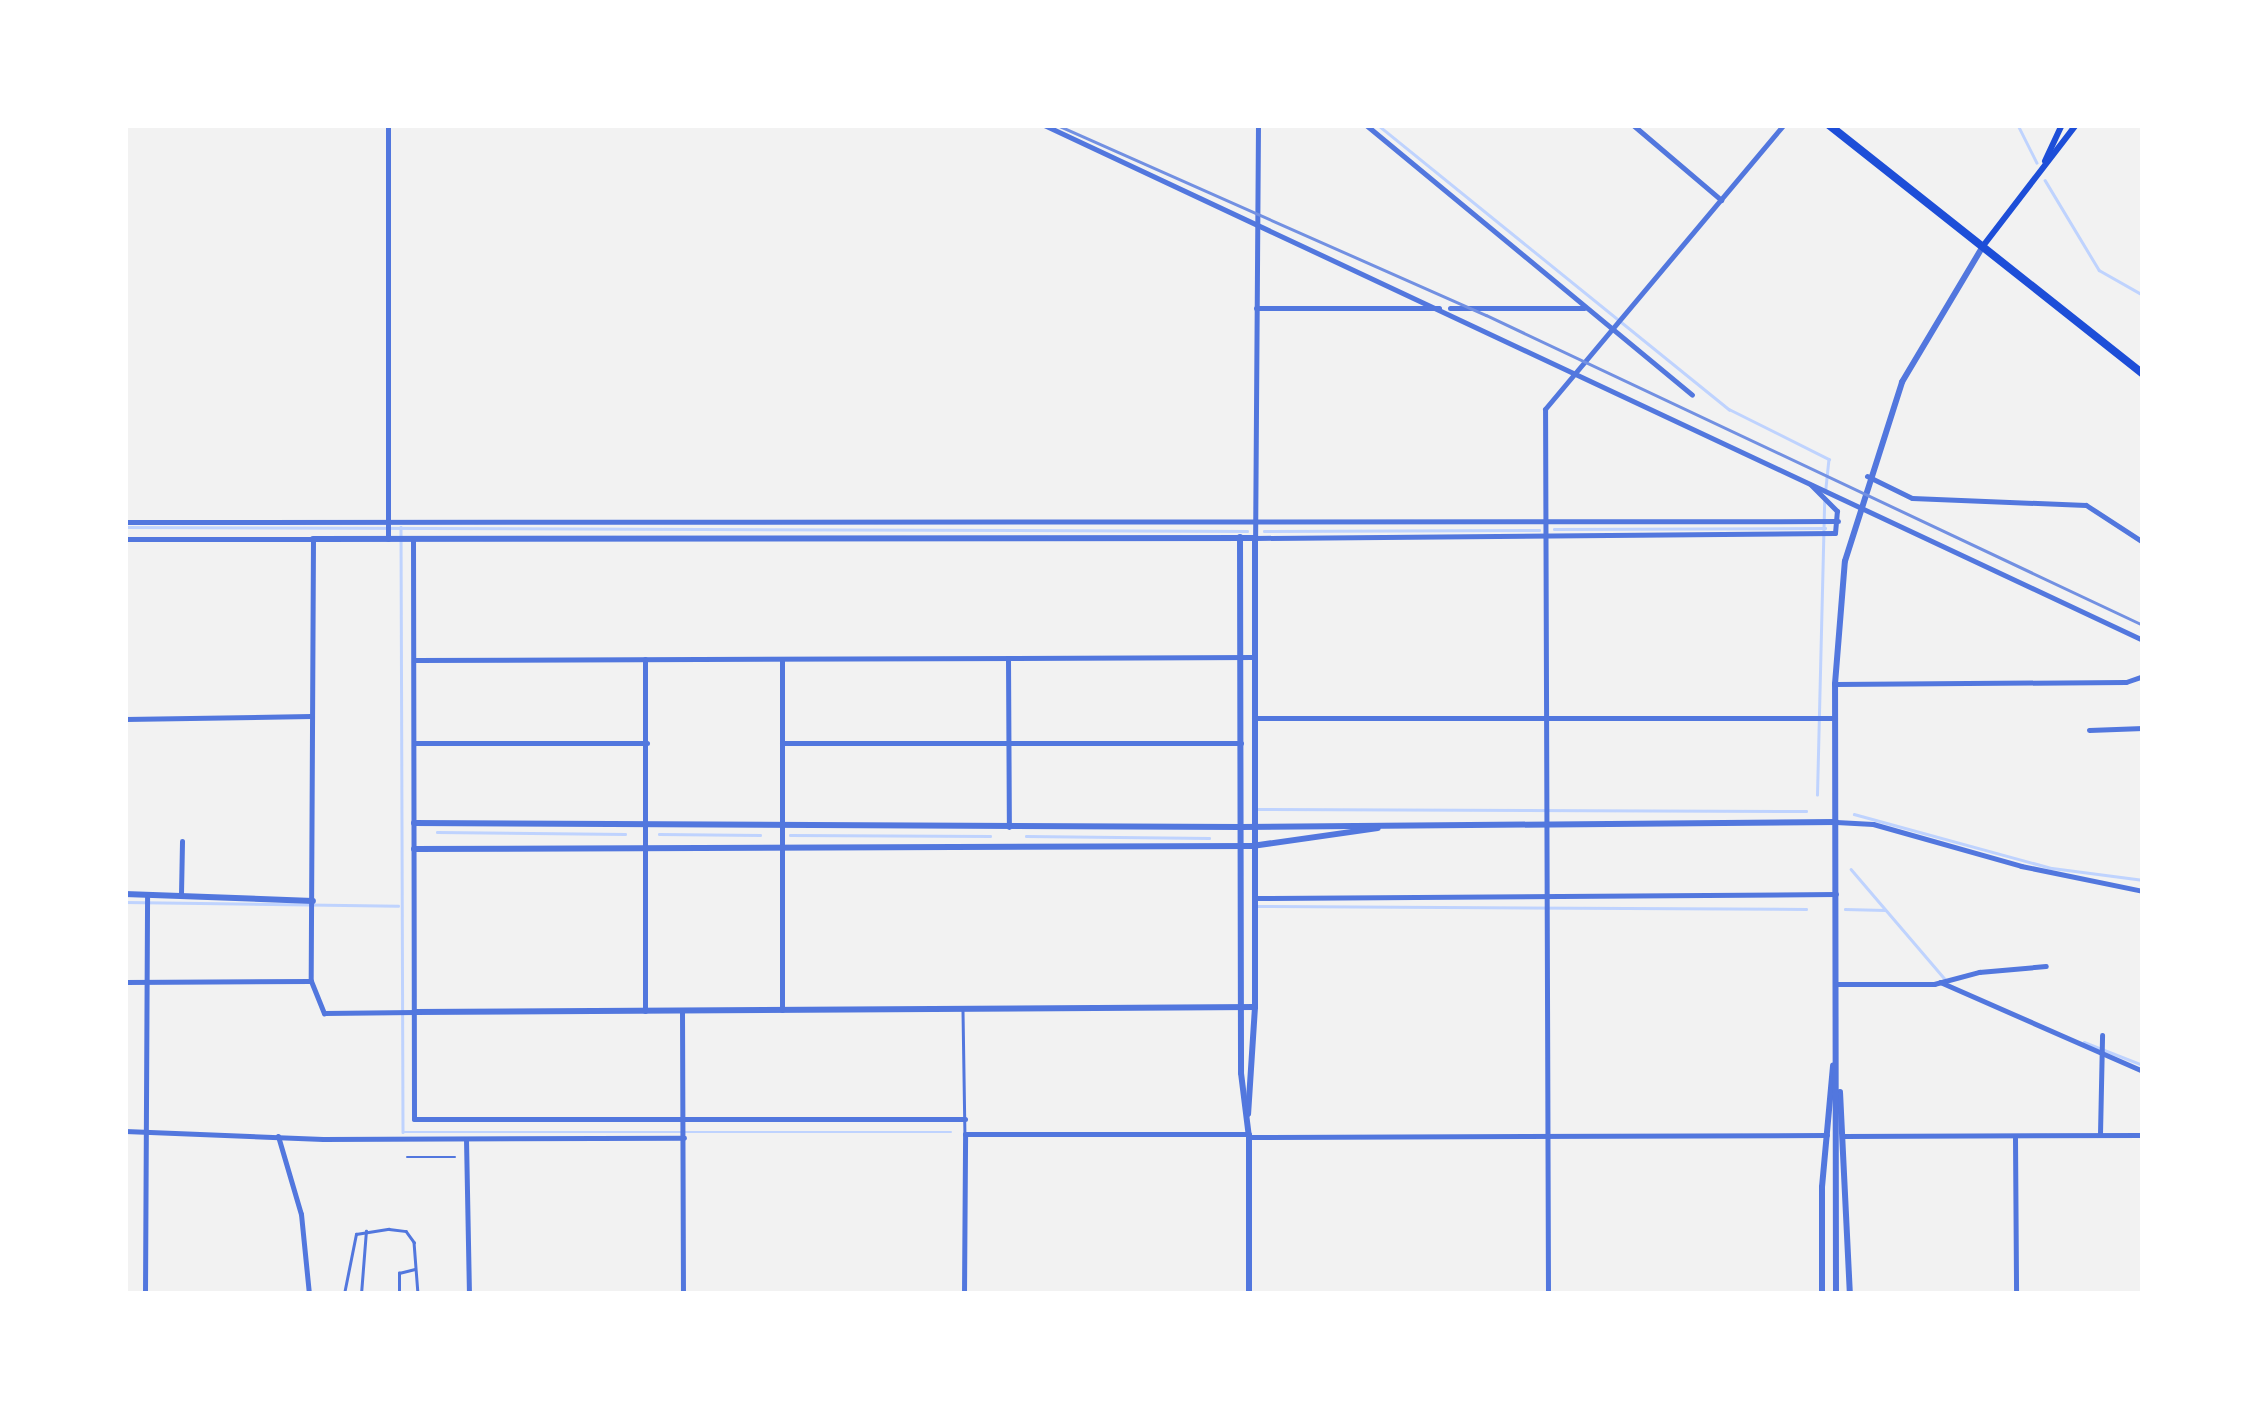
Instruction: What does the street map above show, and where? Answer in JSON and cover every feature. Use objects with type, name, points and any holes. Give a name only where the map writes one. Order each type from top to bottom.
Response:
[{"type":"highway","points":[[1828,125],[2143,374]]},
{"type":"main road","points":[[2037,176],[2062,125]]},
{"type":"main road","points":[[1983,246],[2076,125]]},
{"type":"street","points":[[387,528],[388,125]]},
{"type":"street","points":[[1044,125],[1445,308],[1574,373],[2143,640]]},
{"type":"street","points":[[1248,1114],[1255,1007],[1252,826],[1258,125]]},
{"type":"street","points":[[1366,125],[1692,395]]},
{"type":"street","points":[[1633,125],[1722,200]]},
{"type":"street","points":[[1548,1294],[1544,409],[1783,125]]},
{"type":"street","points":[[1836,1294],[1835,684],[1840,595],[1857,507],[1915,353],[1983,246]]},
{"type":"street","points":[[1256,308],[1587,308]]},
{"type":"street","points":[[1867,476],[1912,498],[2086,506],[2143,542]]},
{"type":"street","points":[[125,539],[313,539],[387,528],[414,538],[1835,534],[1838,521],[1810,483]]},
{"type":"street","points":[[125,522],[387,528],[1838,521]]},
{"type":"street","points":[[414,538],[414,1119],[965,1119]]},
{"type":"street","points":[[1240,538],[1242,1007],[1249,1136],[1249,1294]]},
{"type":"street","points":[[313,539],[312,981],[324,1013],[1255,1007]]},
{"type":"street","points":[[414,660],[1254,657]]},
{"type":"street","points":[[1008,658],[1009,826]]},
{"type":"street","points":[[645,659],[645,1011]]},
{"type":"street","points":[[782,659],[782,1010]]},
{"type":"street","points":[[1835,684],[2126,682],[2143,676]]},
{"type":"street","points":[[125,719],[311,716]]},
{"type":"street","points":[[1254,718],[1836,718]]},
{"type":"street","points":[[2090,730],[2143,728]]},
{"type":"street","points":[[414,742],[646,744]]},
{"type":"street","points":[[782,742],[1241,743]]},
{"type":"street","points":[[414,823],[1241,828],[1547,819],[1836,822],[1873,824],[2040,871],[2143,890]]},
{"type":"street","points":[[414,849],[1252,846],[1399,824]]},
{"type":"street","points":[[181,894],[182,841]]},
{"type":"street","points":[[125,894],[313,902]]},
{"type":"street","points":[[146,1294],[147,894]]},
{"type":"street","points":[[1252,898],[1548,899],[1836,894]]},
{"type":"street","points":[[1941,982],[2046,966]]},
{"type":"street","points":[[125,982],[312,981]]},
{"type":"street","points":[[1836,984],[1941,982],[2143,1071]]},
{"type":"street","points":[[1822,1294],[1836,999]]},
{"type":"street","points":[[682,1011],[683,1294]]},
{"type":"street","points":[[2100,1134],[2102,1039]]},
{"type":"street","points":[[1837,1060],[1850,1294]]},
{"type":"street","points":[[125,1131],[278,1136],[684,1138]]},
{"type":"street","points":[[964,1294],[965,1134],[1827,1136]]},
{"type":"street","points":[[1844,1136],[2143,1135]]},
{"type":"street","points":[[278,1136],[301,1214],[308,1294]]},
{"type":"street","points":[[466,1138],[469,1294]]},
{"type":"street","points":[[2015,1138],[2016,1294]]},
{"type":"lane","points":[[963,1009],[965,1134]]},
{"type":"lane","points":[[407,1157],[455,1157]]},
{"type":"lane","points":[[362,1294],[366,1230]]},
{"type":"lane","points":[[344,1294],[354,1238],[366,1230],[406,1231],[418,1294]]},
{"type":"lane","points":[[399,1294],[399,1272],[416,1269]]},
{"type":"waterway","points":[[1378,125],[1729,409],[1829,459],[1826,489]]},
{"type":"waterway","points":[[2018,125],[2037,163]]},
{"type":"waterway","points":[[2045,180],[2099,270],[2143,295]]},
{"type":"waterway","points":[[1817,795],[1824,502]]},
{"type":"waterway","points":[[125,527],[1247,531]]},
{"type":"waterway","points":[[401,527],[403,1132],[951,1132]]},
{"type":"waterway","points":[[1554,529],[1825,528]]},
{"type":"waterway","points":[[1264,531],[1539,530]]},
{"type":"waterway","points":[[1258,809],[1806,811]]},
{"type":"waterway","points":[[1854,814],[2052,868],[2143,880]]},
{"type":"waterway","points":[[437,832],[625,834]]},
{"type":"waterway","points":[[659,834],[760,835]]},
{"type":"waterway","points":[[790,835],[990,836]]},
{"type":"waterway","points":[[1026,836],[1209,838]]},
{"type":"waterway","points":[[1851,869],[1945,979]]},
{"type":"waterway","points":[[125,902],[398,906]]},
{"type":"waterway","points":[[1258,906],[1806,909]]},
{"type":"waterway","points":[[1845,909],[1885,910]]},
{"type":"waterway","points":[[2084,1042],[2143,1065]]},
{"type":"railway","points":[[1057,125],[1486,315],[2143,625]]}]
